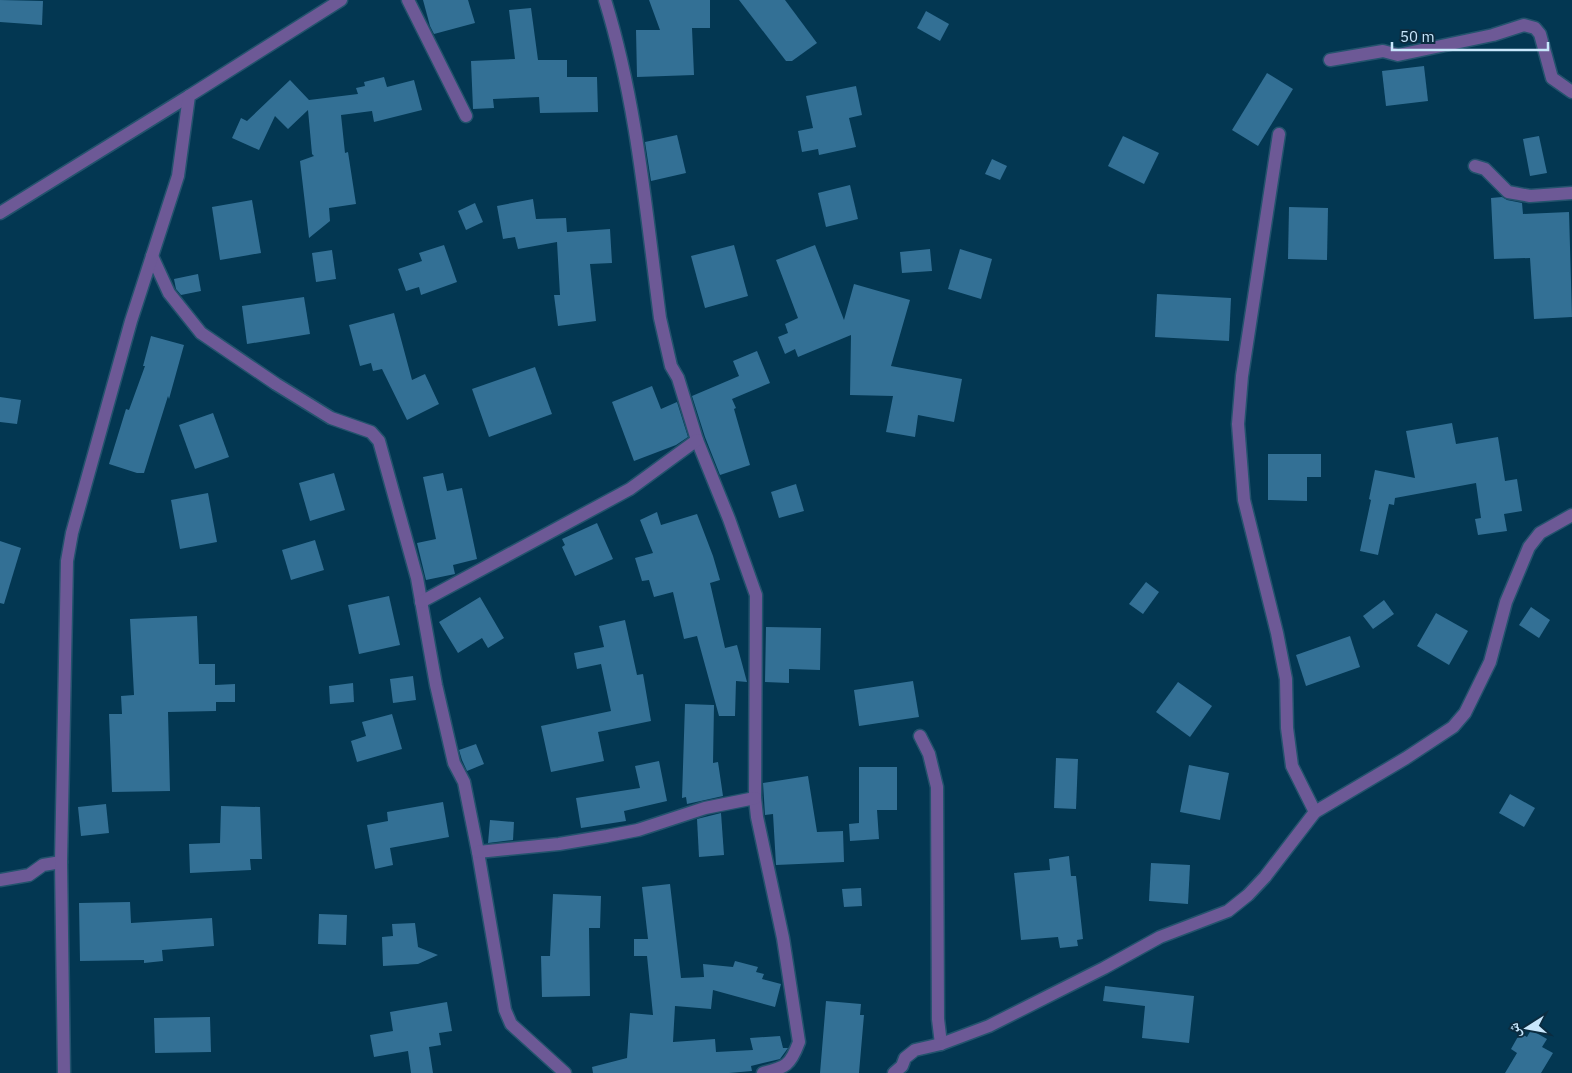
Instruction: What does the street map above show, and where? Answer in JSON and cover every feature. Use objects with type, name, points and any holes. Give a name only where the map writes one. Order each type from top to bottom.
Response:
[{"type":"street","points":[[0,213],[341,0]]},
{"type":"street","points":[[408,0],[466,116]]},
{"type":"street","points":[[605,0],[617,39],[640,161],[664,340],[671,366],[678,378],[697,440],[729,519],[756,595],[755,798],[757,817],[783,938],[799,1042],[784,1070],[763,1073]]},
{"type":"street","points":[[1330,60],[1383,51],[1398,55],[1493,35],[1524,25],[1535,28],[1540,34],[1552,78],[1572,92]]},
{"type":"street","points":[[64,1073],[61,862],[67,561],[72,533],[131,321],[178,176],[189,96]]},
{"type":"street","points":[[1279,134],[1242,376],[1238,424],[1244,500],[1277,633],[1286,679],[1287,728],[1292,766],[1315,812]]},
{"type":"street","points":[[1474,166],[1486,169],[1508,192],[1530,196],[1572,192]]},
{"type":"street","points":[[152,256],[169,293],[201,333],[331,418],[371,432],[379,441],[417,578],[436,684],[454,763],[464,782],[478,852],[504,1010],[511,1024],[565,1073]]},
{"type":"street","points":[[421,602],[630,489],[697,440]]},
{"type":"street","points":[[894,1073],[902,1066],[905,1058],[915,1050],[941,1044],[989,1026],[1104,968],[1160,937],[1228,911],[1248,895],[1265,877],[1315,812],[1406,758],[1453,727],[1465,713],[1490,662],[1506,602],[1529,547],[1540,532],[1572,515]]},
{"type":"street","points":[[920,736],[929,754],[936,787],[938,1018],[941,1044]]},
{"type":"street","points":[[478,852],[559,844],[638,830],[705,808],[755,798]]},
{"type":"street","points":[[0,880],[29,875],[43,865],[61,862]]},
{"type":"building","points":[[0,0],[43,1],[42,25],[0,22]]},
{"type":"building","points":[[423,0],[468,0],[475,23],[434,34]]},
{"type":"building","points":[[649,0],[710,0],[710,28],[692,28],[694,75],[637,77],[636,30],[660,30]]},
{"type":"building","points":[[739,0],[785,0],[817,43],[792,61],[786,61]]},
{"type":"building","points":[[531,8],[538,60],[567,60],[567,77],[597,77],[598,112],[540,113],[539,97],[493,99],[494,108],[473,109],[471,61],[515,59],[509,10]]},
{"type":"building","points":[[926,11],[949,24],[940,41],[917,28]]},
{"type":"building","points":[[1424,66],[1428,101],[1386,106],[1382,71]]},
{"type":"building","points":[[1267,73],[1293,89],[1258,146],[1232,130]]},
{"type":"building","points":[[384,77],[387,87],[414,80],[422,110],[374,122],[372,111],[341,115],[345,153],[348,152],[356,204],[329,208],[330,221],[309,238],[300,161],[314,156],[312,154],[308,110],[288,129],[275,116],[259,150],[232,138],[241,118],[247,121],[290,80],[309,100],[358,94],[356,88],[365,86],[364,82]]},
{"type":"building","points":[[856,86],[862,115],[849,118],[856,147],[819,155],[818,149],[802,152],[798,131],[813,128],[806,96]]},
{"type":"building","points":[[677,135],[686,173],[651,181],[645,142]]},
{"type":"building","points":[[1123,136],[1159,153],[1144,184],[1108,166]]},
{"type":"building","points":[[1539,136],[1547,173],[1530,176],[1523,139]]},
{"type":"building","points":[[992,159],[1007,166],[1000,180],[985,174]]},
{"type":"building","points":[[850,185],[858,219],[826,227],[818,193]]},
{"type":"building","points":[[1502,197],[1522,203],[1523,214],[1569,212],[1572,317],[1534,319],[1530,258],[1494,259],[1491,198]]},
{"type":"building","points":[[533,199],[536,219],[566,218],[567,232],[610,229],[612,263],[590,264],[596,321],[558,326],[554,295],[560,295],[557,242],[518,249],[515,237],[503,239],[497,206]]},
{"type":"building","points":[[252,200],[261,253],[220,260],[212,207]]},
{"type":"building","points":[[475,203],[483,222],[466,230],[458,211]]},
{"type":"building","points":[[1289,207],[1328,208],[1327,260],[1288,259]]},
{"type":"building","points":[[444,245],[457,282],[421,295],[419,287],[406,291],[398,269],[422,261],[419,253]]},
{"type":"building","points":[[734,245],[748,296],[705,308],[691,256]]},
{"type":"building","points":[[815,245],[844,320],[854,284],[910,300],[891,366],[962,379],[954,422],[918,415],[915,437],[886,432],[893,396],[850,395],[851,335],[798,357],[795,349],[785,354],[778,337],[788,333],[785,324],[798,318],[776,260]]},
{"type":"building","points":[[930,249],[932,271],[902,273],[900,252]]},
{"type":"building","points":[[960,249],[992,259],[981,299],[948,289]]},
{"type":"building","points":[[332,250],[336,279],[316,282],[312,253]]},
{"type":"building","points":[[198,274],[201,291],[181,295],[176,289],[174,279]]},
{"type":"building","points":[[1157,294],[1231,298],[1229,341],[1155,337]]},
{"type":"building","points":[[304,297],[310,334],[247,344],[242,306]]},
{"type":"building","points":[[394,313],[412,380],[425,374],[439,404],[407,420],[382,369],[373,371],[371,363],[360,366],[349,325]]},
{"type":"building","points":[[151,336],[184,345],[169,399],[168,396],[144,473],[137,473],[109,464],[126,409],[129,410],[145,366],[143,366]]},
{"type":"building","points":[[757,351],[770,383],[732,399],[750,465],[720,475],[692,396],[739,376],[733,361]]},
{"type":"building","points":[[535,367],[552,414],[489,437],[472,389]]},
{"type":"building","points":[[652,386],[661,409],[677,402],[688,437],[676,445],[634,461],[612,402]]},
{"type":"building","points":[[0,397],[21,400],[17,424],[0,422]]},
{"type":"building","points":[[213,413],[229,457],[195,469],[179,425]]},
{"type":"building","points":[[1452,423],[1456,444],[1498,437],[1505,481],[1517,479],[1522,511],[1504,514],[1507,531],[1478,535],[1475,519],[1481,518],[1476,483],[1395,498],[1394,505],[1389,504],[1378,555],[1360,551],[1371,500],[1369,499],[1375,470],[1415,478],[1406,431]]},
{"type":"building","points":[[1268,454],[1321,454],[1321,477],[1307,477],[1307,501],[1268,500]]},
{"type":"building","points":[[334,473],[345,510],[310,521],[299,483]]},
{"type":"building","points":[[443,473],[447,491],[462,488],[477,559],[453,565],[455,574],[426,580],[417,543],[436,539],[423,477]]},
{"type":"building","points":[[796,484],[804,511],[779,518],[771,492]]},
{"type":"building","points":[[208,493],[217,542],[180,549],[171,500]]},
{"type":"building","points":[[657,512],[661,525],[697,514],[720,580],[710,583],[725,648],[737,645],[747,682],[736,681],[735,716],[719,716],[697,636],[684,639],[673,592],[654,597],[649,580],[642,581],[635,558],[653,553],[640,520]]},
{"type":"building","points":[[597,523],[613,559],[575,576],[562,547],[565,545],[562,539]]},
{"type":"building","points":[[315,540],[324,570],[291,580],[282,550]]},
{"type":"building","points":[[0,541],[21,548],[4,604],[0,603]]},
{"type":"building","points":[[1146,582],[1159,592],[1143,614],[1129,604]]},
{"type":"building","points":[[389,596],[400,645],[359,654],[348,605]]},
{"type":"building","points":[[480,597],[504,638],[488,648],[482,638],[458,653],[439,622]]},
{"type":"building","points":[[1384,600],[1394,614],[1373,629],[1363,616]]},
{"type":"building","points":[[1531,607],[1550,620],[1539,638],[1519,625]]},
{"type":"building","points":[[1436,613],[1468,631],[1449,665],[1417,646]]},
{"type":"building","points":[[197,616],[199,664],[215,664],[215,685],[235,684],[235,702],[216,702],[216,711],[168,712],[170,791],[112,792],[109,714],[122,714],[121,696],[134,695],[130,619]]},
{"type":"building","points":[[625,620],[637,675],[643,674],[651,721],[598,732],[604,761],[551,772],[541,726],[611,711],[601,664],[577,669],[574,653],[604,647],[599,626]]},
{"type":"building","points":[[766,627],[821,628],[820,670],[789,669],[789,683],[765,682]]},
{"type":"building","points":[[1350,636],[1360,667],[1306,686],[1296,655]]},
{"type":"building","points":[[413,676],[416,700],[393,703],[390,679]]},
{"type":"building","points":[[913,681],[919,717],[859,726],[854,690]]},
{"type":"building","points":[[1178,682],[1212,706],[1190,737],[1156,712]]},
{"type":"building","points":[[353,683],[354,702],[330,704],[329,686]]},
{"type":"building","points":[[685,704],[714,705],[713,763],[718,762],[723,796],[687,804],[686,797],[682,798]]},
{"type":"building","points":[[392,714],[402,749],[357,762],[351,741],[366,736],[362,722]]},
{"type":"building","points":[[476,744],[484,764],[467,771],[459,750]]},
{"type":"building","points":[[1056,758],[1078,759],[1076,809],[1054,808]]},
{"type":"building","points":[[659,761],[667,801],[624,811],[626,821],[581,828],[576,798],[640,788],[635,766]]},
{"type":"building","points":[[1189,765],[1229,773],[1220,820],[1180,812]]},
{"type":"building","points":[[859,767],[897,767],[897,810],[877,810],[879,839],[850,841],[849,824],[859,823]]},
{"type":"building","points":[[808,776],[817,832],[843,831],[844,862],[776,865],[773,814],[765,815],[763,783]]},
{"type":"building","points":[[1510,794],[1535,808],[1524,827],[1499,813]]},
{"type":"building","points":[[443,802],[449,837],[390,848],[393,865],[375,869],[367,825],[388,821],[387,812]]},
{"type":"building","points":[[106,804],[109,833],[81,836],[78,807]]},
{"type":"building","points":[[221,806],[260,807],[262,859],[250,859],[251,870],[190,873],[189,844],[220,843]]},
{"type":"building","points":[[721,813],[724,855],[699,857],[697,819]]},
{"type":"building","points":[[490,820],[514,822],[513,840],[488,843]]},
{"type":"building","points":[[1069,856],[1071,876],[1076,876],[1083,939],[1077,940],[1078,946],[1060,948],[1058,937],[1021,940],[1014,873],[1050,870],[1049,859]]},
{"type":"building","points":[[1151,863],[1190,865],[1188,904],[1149,901]]},
{"type":"building","points":[[670,884],[681,978],[704,977],[703,964],[733,967],[735,961],[758,967],[756,972],[764,974],[762,979],[781,984],[775,1007],[713,990],[711,1009],[675,1006],[673,1042],[715,1039],[716,1052],[753,1050],[750,1038],[780,1036],[783,1048],[788,1048],[780,1059],[751,1066],[752,1071],[729,1073],[593,1073],[592,1067],[627,1058],[630,1013],[653,1015],[647,956],[634,956],[634,939],[648,939],[642,887]]},
{"type":"building","points":[[861,888],[862,906],[844,907],[842,889]]},
{"type":"building","points":[[553,894],[601,896],[600,928],[589,928],[590,996],[542,997],[541,956],[550,956]]},
{"type":"building","points":[[130,902],[131,923],[212,918],[214,946],[162,950],[163,961],[144,963],[144,960],[80,961],[79,903]]},
{"type":"building","points":[[319,914],[347,915],[346,945],[318,944]]},
{"type":"building","points":[[415,923],[418,947],[438,955],[418,964],[383,966],[382,937],[393,936],[392,924]]},
{"type":"building","points":[[1105,986],[1194,996],[1189,1043],[1142,1038],[1145,1006],[1103,1001]]},
{"type":"building","points":[[826,1001],[861,1004],[860,1015],[864,1015],[859,1073],[820,1073]]},
{"type":"building","points":[[447,1002],[452,1031],[439,1033],[441,1045],[429,1047],[433,1073],[411,1073],[408,1051],[374,1057],[370,1035],[393,1031],[390,1012]]},
{"type":"building","points":[[210,1017],[211,1052],[155,1053],[154,1018]]},
{"type":"building","points":[[1531,1030],[1547,1039],[1542,1047],[1553,1053],[1541,1073],[1505,1073],[1517,1053],[1511,1049],[1520,1033],[1527,1037]]}]
